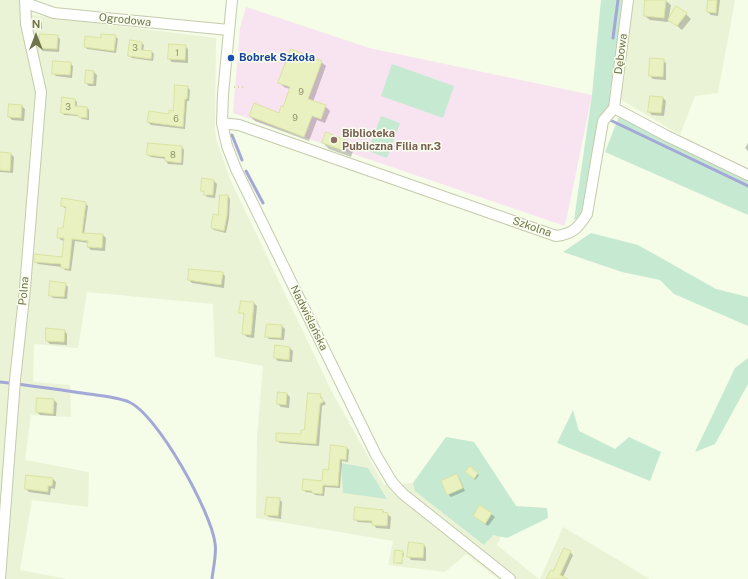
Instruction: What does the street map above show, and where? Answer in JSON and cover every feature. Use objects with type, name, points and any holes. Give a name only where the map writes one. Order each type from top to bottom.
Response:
[{"type":"street","name":"Nadwiślańska","points":[[232,0],[223,94],[222,123],[227,146],[236,169],[376,455],[389,478],[415,505],[510,579]]},
{"type":"street","name":"Dębowa","points":[[614,108],[628,0]]},
{"type":"street","name":"Ogrodowa","points":[[26,2],[54,13],[229,30]]},
{"type":"street","name":"Polna","points":[[0,579],[15,384],[41,92],[26,24],[26,2]]},
{"type":"street","name":"Szkolna","points":[[222,123],[239,125],[556,236],[566,235],[574,231],[581,224],[587,214],[603,121],[614,108]]},
{"type":"street","points":[[614,108],[667,136],[748,175]]},
{"type":"path","points":[[235,87],[246,87]]},
{"type":"shaded area","points":[[0,0],[30,0],[33,15],[216,38],[216,139],[230,179],[332,392],[384,485],[413,483],[446,437],[474,442],[516,506],[497,545],[539,579],[498,579],[466,554],[445,572],[388,565],[393,541],[256,518],[257,436],[263,366],[215,357],[213,304],[87,292],[78,348],[34,344],[33,382],[70,385],[71,417],[31,415],[25,460],[89,472],[88,507],[32,500],[20,570],[67,579],[0,579]]},
{"type":"shaded area","points":[[601,0],[624,0],[612,105],[584,214],[574,220],[592,95]]},
{"type":"shaded area","points":[[633,0],[735,0],[718,93],[695,96],[680,135],[620,99]]},
{"type":"shaded area","points":[[246,7],[369,48],[592,95],[565,226],[233,113],[240,28]]},
{"type":"shaded area","points":[[392,64],[454,86],[443,118],[381,96]]},
{"type":"shaded area","points":[[620,114],[665,139],[748,180],[748,215],[605,152]]},
{"type":"shaded area","points":[[381,116],[400,123],[387,158],[368,151]]},
{"type":"shaded area","points":[[591,233],[638,245],[716,289],[748,297],[748,326],[674,294],[660,280],[622,272],[563,252]]},
{"type":"shaded area","points":[[748,358],[748,384],[715,444],[695,452],[735,368]]},
{"type":"shaded area","points":[[573,410],[579,431],[615,449],[629,437],[661,452],[650,481],[557,443]]},
{"type":"shaded area","points":[[446,437],[474,442],[516,506],[547,508],[548,518],[507,538],[493,535],[484,545],[415,491],[413,483]]},
{"type":"shaded area","points":[[341,463],[368,468],[387,499],[343,493]]},
{"type":"shaded area","points":[[563,527],[650,579],[540,579]]},
{"type":"building","points":[[645,0],[666,0],[664,18],[644,16]]},
{"type":"building","points":[[708,0],[717,0],[716,13],[707,12]]},
{"type":"building","points":[[676,6],[687,13],[677,26],[668,20]]},
{"type":"building","points":[[40,34],[58,35],[57,49],[39,48]]},
{"type":"building","points":[[101,34],[116,35],[114,51],[84,47],[85,36],[101,38]]},
{"type":"building","points":[[130,40],[142,42],[141,50],[152,51],[151,59],[128,56]]},
{"type":"building","points":[[169,44],[186,45],[185,60],[168,59]]},
{"type":"building","points":[[291,49],[322,61],[308,99],[326,105],[321,119],[312,116],[304,137],[249,116],[254,103],[279,113],[281,106],[283,107],[290,87],[278,83]]},
{"type":"building","points":[[650,58],[664,59],[663,77],[649,76]]},
{"type":"building","points":[[53,61],[71,62],[70,75],[52,74]]},
{"type":"building","points":[[86,70],[94,71],[93,84],[85,83]]},
{"type":"building","points":[[175,85],[188,86],[187,99],[185,99],[183,127],[147,122],[149,111],[169,114],[169,110],[173,111]]},
{"type":"building","points":[[650,96],[663,97],[661,113],[648,112]]},
{"type":"building","points":[[62,97],[75,99],[75,106],[87,107],[87,118],[78,117],[78,115],[61,113]]},
{"type":"building","points":[[9,104],[22,105],[21,118],[8,117]]},
{"type":"building","points":[[326,132],[348,141],[345,151],[322,143]]},
{"type":"building","points":[[148,143],[182,146],[181,163],[165,161],[165,157],[147,155]]},
{"type":"building","points":[[0,152],[11,153],[10,171],[0,170]]},
{"type":"building","points":[[202,178],[214,180],[213,195],[203,195],[204,191],[201,191]]},
{"type":"building","points":[[220,195],[228,195],[227,215],[224,231],[211,228],[213,214],[218,215]]},
{"type":"building","points":[[62,198],[86,202],[82,233],[103,234],[102,248],[87,247],[88,241],[72,239],[69,269],[61,268],[61,264],[34,262],[34,254],[62,257],[64,238],[57,238],[58,228],[63,228],[66,207],[61,206]]},
{"type":"building","points":[[189,269],[223,272],[221,285],[188,280]]},
{"type":"building","points":[[50,281],[66,283],[64,297],[49,296]]},
{"type":"building","points":[[241,301],[254,302],[251,335],[242,334],[244,313],[239,313]]},
{"type":"building","points":[[267,324],[282,325],[281,338],[265,337]]},
{"type":"building","points":[[46,328],[65,330],[64,342],[46,341]]},
{"type":"building","points":[[275,345],[290,347],[289,360],[274,358]]},
{"type":"building","points":[[278,392],[287,393],[286,405],[277,404]]},
{"type":"building","points":[[308,393],[321,394],[320,397],[324,401],[320,404],[316,444],[276,441],[276,433],[301,434],[301,430],[304,430]]},
{"type":"building","points":[[37,398],[54,399],[53,414],[36,412]]},
{"type":"building","points":[[331,445],[347,447],[346,460],[340,459],[338,486],[323,485],[322,494],[302,490],[303,479],[322,481],[323,469],[328,470]]},
{"type":"building","points":[[470,466],[478,473],[474,479],[465,472]]},
{"type":"building","points":[[457,474],[463,488],[447,495],[441,481]]},
{"type":"building","points":[[26,475],[53,478],[52,486],[48,486],[48,492],[25,489]]},
{"type":"building","points":[[267,497],[280,498],[278,516],[265,515]]},
{"type":"building","points":[[480,505],[492,513],[485,524],[473,516]]},
{"type":"building","points":[[355,507],[383,510],[383,512],[388,513],[387,526],[372,525],[372,521],[354,520]]},
{"type":"building","points":[[409,542],[424,544],[423,558],[407,557]]},
{"type":"building","points":[[564,548],[571,551],[560,575],[568,579],[546,579],[551,570],[553,571]]},
{"type":"building","points":[[395,550],[403,551],[402,563],[394,563]]},
{"type":"waterway","points":[[613,38],[618,0]]},
{"type":"waterway","points":[[610,120],[748,186]]},
{"type":"waterway","points":[[232,135],[242,160]]},
{"type":"waterway","points":[[246,171],[263,203]]},
{"type":"waterway","points":[[0,382],[112,397],[129,402],[141,411],[168,444],[194,488],[204,510],[215,543],[212,579]]},
{"type":"place","name":"Bobrek Szkoła","points":[[231,58]]},
{"type":"place","name":"Biblioteka Publiczna Filia nr.3","points":[[334,140]]}]
